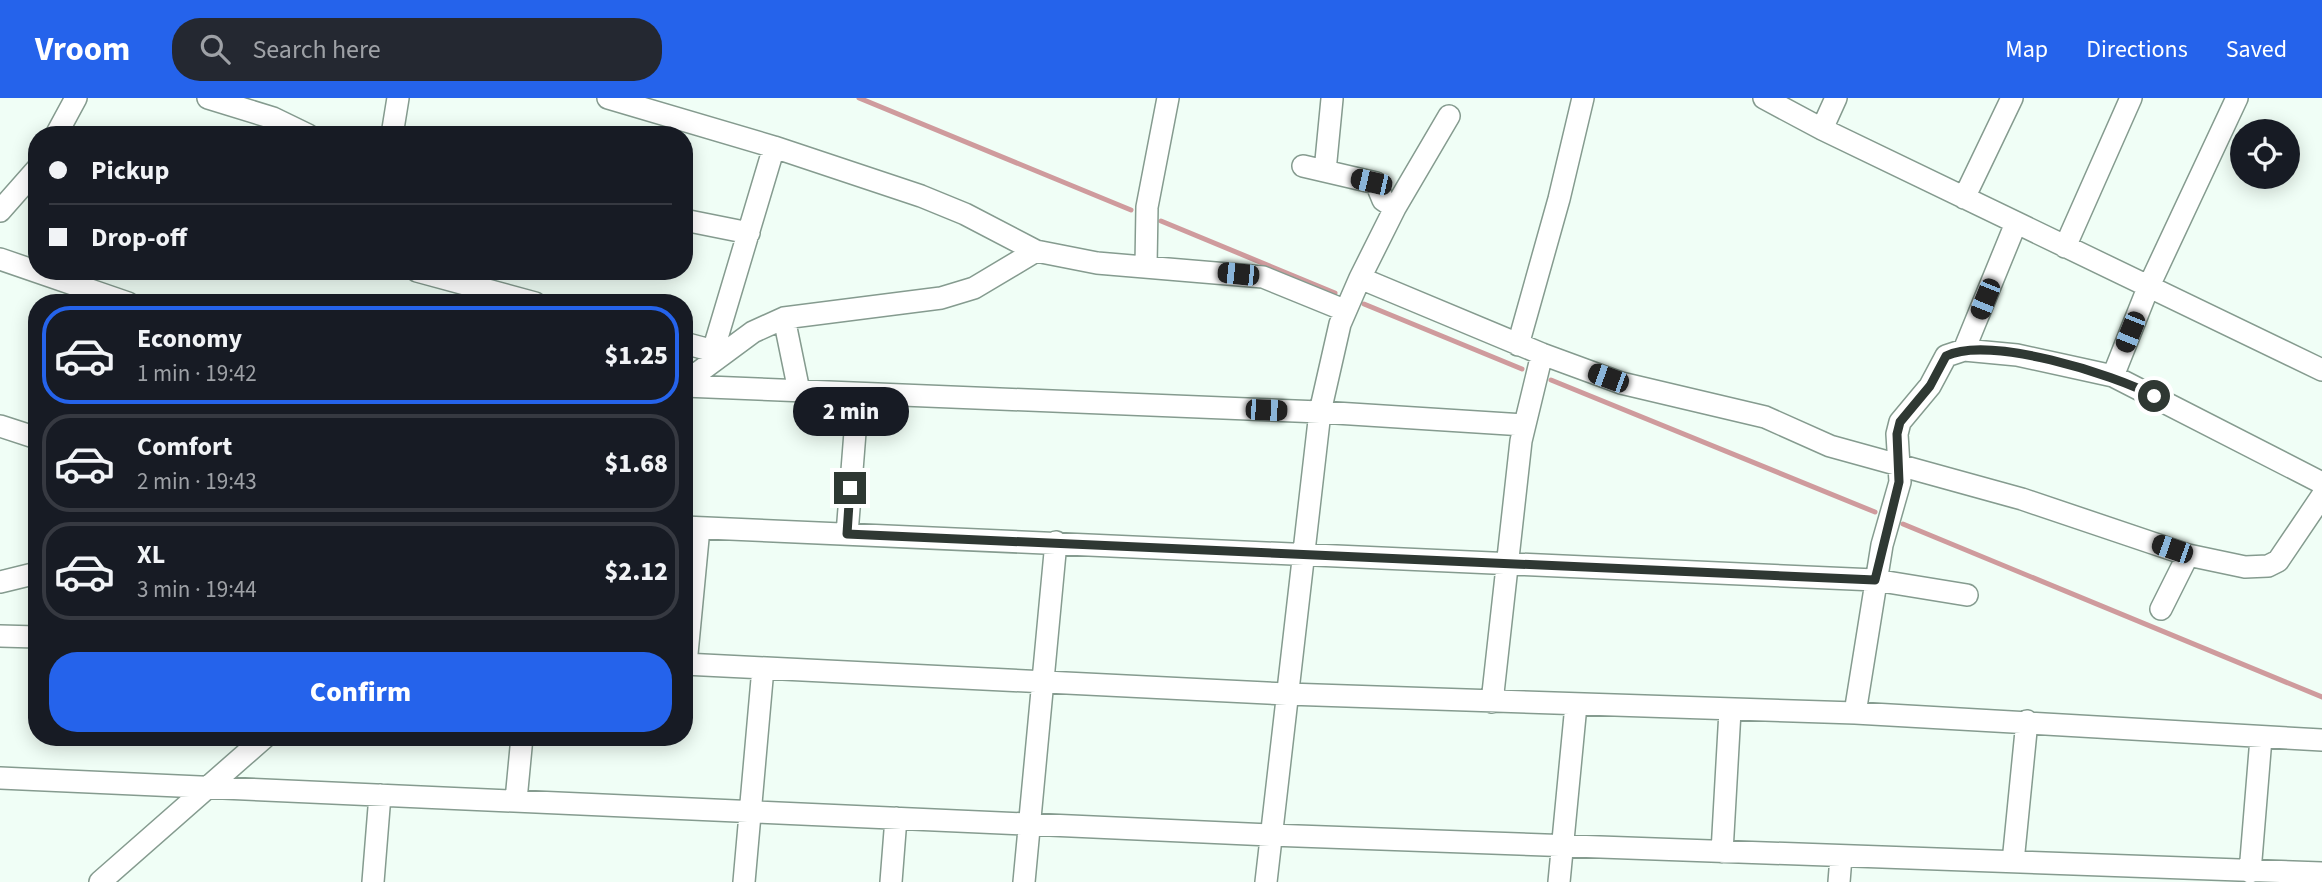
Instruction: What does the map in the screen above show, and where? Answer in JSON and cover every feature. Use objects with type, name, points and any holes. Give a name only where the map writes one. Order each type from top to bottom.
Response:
[{"type":"street","points":[[62,126],[76,98]]},
{"type":"street","points":[[208,98],[274,118],[290,126]]},
{"type":"street","points":[[393,126],[398,98]]},
{"type":"street","points":[[608,98],[774,147],[921,196],[965,214],[1037,251],[1097,263],[1263,277],[1344,310]]},
{"type":"street","points":[[1146,266],[1147,207],[1168,98]]},
{"type":"street","points":[[1518,345],[1559,200],[1583,98]]},
{"type":"street","points":[[1764,98],[1822,130],[2148,288],[2322,368]]},
{"type":"street","points":[[1822,130],[1836,98]]},
{"type":"street","points":[[1964,198],[2012,98]]},
{"type":"street","points":[[2065,247],[2132,98]]},
{"type":"street","points":[[2113,376],[2148,288],[2237,98]]},
{"type":"street","points":[[1325,171],[1332,99]]},
{"type":"street","points":[[1266,882],[1320,412],[1344,310],[1395,208],[1449,116]]},
{"type":"street","points":[[717,352],[774,147]]},
{"type":"street","points":[[1303,166],[1376,183],[1383,200],[1395,208]]},
{"type":"street","points":[[0,211],[28,179]]},
{"type":"street","points":[[693,222],[749,233]]},
{"type":"street","points":[[1964,350],[2016,223]]},
{"type":"street","points":[[693,375],[717,352],[784,318],[941,298],[974,288],[1037,251]]},
{"type":"street","points":[[0,259],[28,269]]},
{"type":"street","points":[[1360,278],[1518,345],[1621,383],[1765,417],[1830,446],[1901,468],[2022,499],[2188,555],[2223,564],[2268,566],[2285,554],[2322,496]]},
{"type":"street","points":[[61,280],[102,294]]},
{"type":"street","points":[[450,280],[502,294]]},
{"type":"street","points":[[784,318],[799,391]]},
{"type":"street","points":[[693,345],[717,352]]},
{"type":"street","points":[[1855,713],[1875,580],[1901,468],[1897,434],[1900,422],[1930,386],[1946,356],[1964,350],[2017,355],[2113,376],[2322,483]]},
{"type":"street","points":[[1492,702],[1524,425],[1542,354]]},
{"type":"street","points":[[693,385],[858,394],[1320,412],[1524,425]]},
{"type":"street","points":[[847,534],[858,394]]},
{"type":"street","points":[[0,426],[28,435]]},
{"type":"street","points":[[693,528],[1875,580],[1967,595]]},
{"type":"street","points":[[1024,882],[1056,542]]},
{"type":"street","points":[[2161,609],[2188,555]]},
{"type":"street","points":[[0,582],[28,575]]},
{"type":"street","points":[[0,636],[28,637]]},
{"type":"street","points":[[693,664],[1287,694],[1730,711],[1855,713],[2322,740]]},
{"type":"street","points":[[744,882],[764,668]]},
{"type":"street","points":[[1559,882],[1576,705]]},
{"type":"street","points":[[1722,852],[1730,711]]},
{"type":"street","points":[[2013,862],[2027,721]]},
{"type":"street","points":[[2250,872],[2261,738]]},
{"type":"street","points":[[100,882],[255,746]]},
{"type":"street","points":[[516,800],[521,746]]},
{"type":"street","points":[[0,778],[1270,835],[2013,862],[2118,875],[2322,873]]},
{"type":"street","points":[[373,882],[380,795]]},
{"type":"street","points":[[891,882],[896,818]]},
{"type":"street","points":[[1839,882],[1841,857]]},
{"type":"waterway","points":[[859,98],[1131,210]]},
{"type":"waterway","points":[[1161,221],[1335,293]]},
{"type":"waterway","points":[[1364,304],[1522,369]]},
{"type":"waterway","points":[[1551,380],[1875,512]]},
{"type":"waterway","points":[[1903,524],[2322,697]]},
{"type":"route","points":[[850,488],[847,534],[1875,580],[1899,482],[1901,468],[1897,434],[1900,422],[1930,386],[1946,356],[1964,350],[2017,355],[2113,376],[2154,396]]}]
